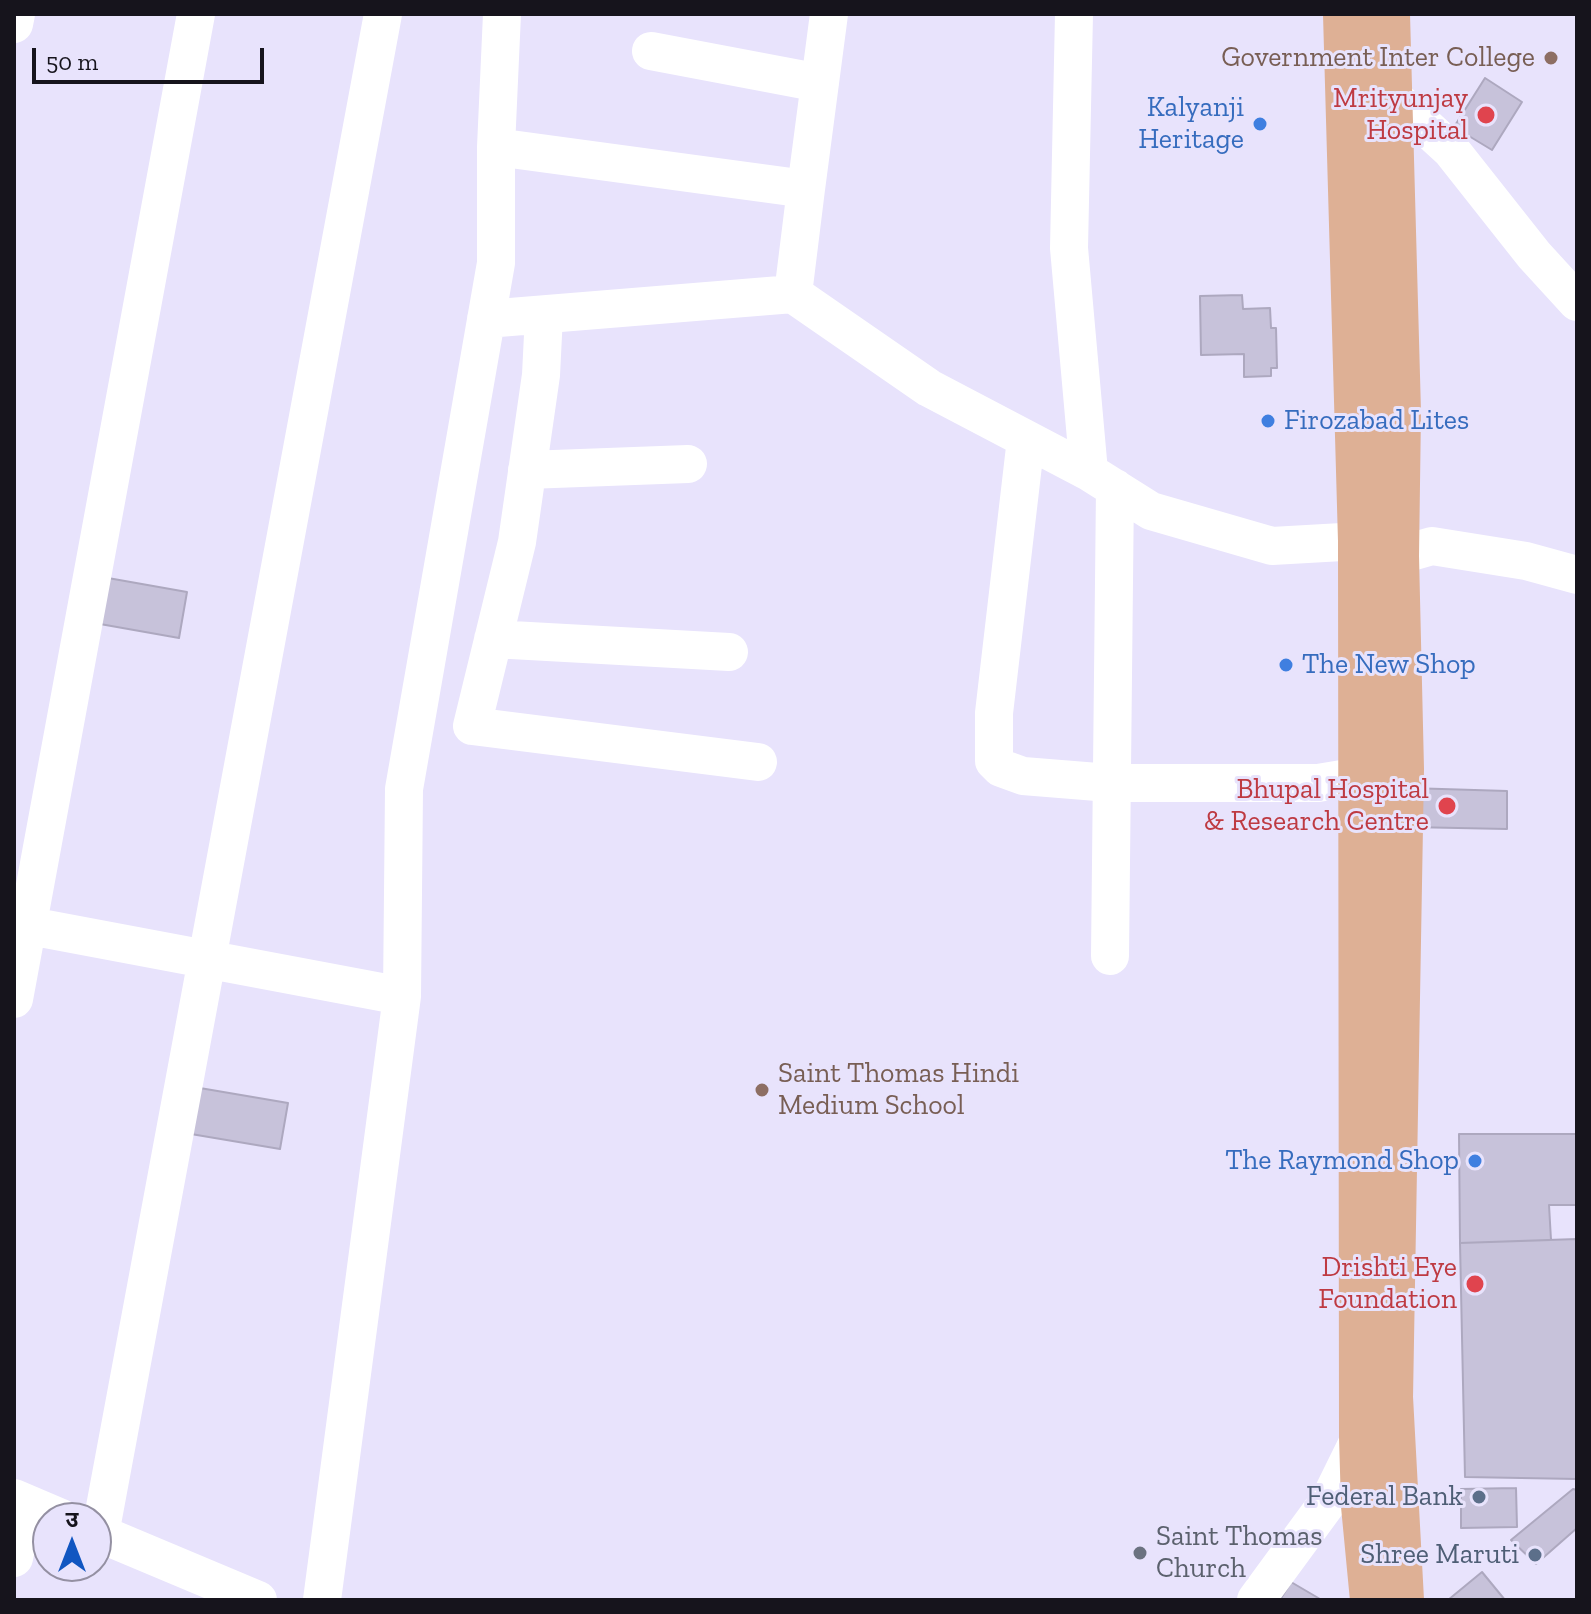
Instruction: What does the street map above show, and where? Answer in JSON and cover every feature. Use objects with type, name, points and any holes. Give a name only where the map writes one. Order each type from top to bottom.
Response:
[{"type":"main road","points":[[1345,14],[1347,94],[1379,548],[1402,769],[1391,1397],[1402,1600]]},
{"type":"main road","points":[[1372,1600],[1361,1436],[1360,776],[1379,548],[1399,412],[1388,14]]},
{"type":"street","points":[[14,24],[16,14]]},
{"type":"street","points":[[14,999],[22,924],[196,14]]},
{"type":"street","points":[[104,1502],[383,14]]},
{"type":"street","points":[[322,1600],[402,996],[404,789],[496,263],[496,147],[502,14]]},
{"type":"street","points":[[793,294],[829,14]]},
{"type":"street","points":[[1074,14],[1069,248],[1102,480],[1110,783],[1110,956]]},
{"type":"street","points":[[651,51],[820,83]]},
{"type":"street","points":[[1347,94],[1392,96],[1451,150],[1534,255],[1577,302]]},
{"type":"street","points":[[496,147],[806,189]]},
{"type":"street","points":[[486,319],[793,294],[929,388],[1102,480],[1151,511],[1272,546],[1432,546],[1526,561],[1577,575]]},
{"type":"street","points":[[544,315],[541,375],[517,542],[472,726],[758,762]]},
{"type":"street","points":[[1026,439],[994,713],[994,761],[1001,768],[1023,776],[1110,783],[1318,783],[1360,776]]},
{"type":"street","points":[[527,470],[688,464]]},
{"type":"street","points":[[493,639],[729,652]]},
{"type":"street","points":[[22,924],[402,996]]},
{"type":"street","points":[[1256,1600],[1330,1499],[1361,1436]]},
{"type":"street","points":[[14,1558],[20,1501]]},
{"type":"street","points":[[112,1539],[258,1600]]},
{"type":"building","points":[[1485,78],[1522,102],[1492,150],[1454,127]]},
{"type":"building","points":[[1242,295],[1243,309],[1270,308],[1271,328],[1276,328],[1277,368],[1271,368],[1271,376],[1244,377],[1244,354],[1201,355],[1200,296]]},
{"type":"building","points":[[108,578],[187,592],[179,638],[100,624]]},
{"type":"building","points":[[1409,788],[1507,791],[1507,829],[1409,827]]},
{"type":"building","points":[[194,1087],[288,1103],[280,1149],[185,1133]]},
{"type":"building","points":[[1459,1134],[1577,1134],[1577,1205],[1549,1205],[1551,1240],[1460,1243]]},
{"type":"building","points":[[1577,1239],[1577,1479],[1465,1477],[1460,1243]]},
{"type":"building","points":[[1516,1488],[1517,1527],[1461,1528],[1461,1489]]},
{"type":"building","points":[[1573,1489],[1577,1490],[1577,1528],[1536,1564],[1511,1540]]},
{"type":"building","points":[[1482,1572],[1505,1600],[1448,1600]]},
{"type":"building","points":[[1291,1582],[1320,1599],[1320,1600],[1280,1600]]},
{"type":"place","name":"Government Inter College","points":[[1551,58]]},
{"type":"place","name":"Mrityunjay Hospital","points":[[1486,115]]},
{"type":"place","name":"Kalyanji Heritage","points":[[1260,124]]},
{"type":"place","name":"Firozabad Lites","points":[[1268,421]]},
{"type":"place","name":"The New Shop","points":[[1286,665]]},
{"type":"place","name":"Bhupal Hospital & Research Centre","points":[[1447,806]]},
{"type":"place","name":"Saint Thomas Hindi Medium School","points":[[762,1090]]},
{"type":"place","name":"The Raymond Shop","points":[[1475,1161]]},
{"type":"place","name":"Drishti Eye Foundation","points":[[1475,1284]]},
{"type":"place","name":"Federal Bank","points":[[1479,1497]]},
{"type":"place","name":"Saint Thomas Church","points":[[1140,1553]]},
{"type":"place","name":"Shree Maruti","points":[[1535,1555]]}]
